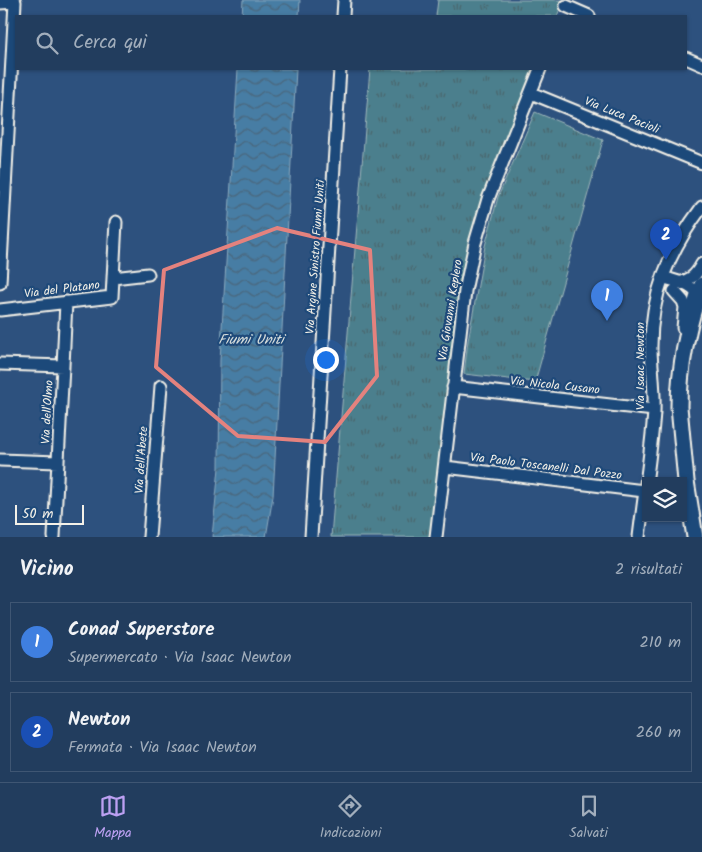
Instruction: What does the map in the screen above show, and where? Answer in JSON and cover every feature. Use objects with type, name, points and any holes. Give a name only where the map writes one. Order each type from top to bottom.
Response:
[{"type":"main road","points":[[695,537],[686,481],[679,395],[685,345],[701,290]]},
{"type":"main road","points":[[683,441],[689,406],[690,375],[702,317]]},
{"type":"street","points":[[343,15],[344,0]]},
{"type":"street","points":[[0,3],[15,2],[0,283]]},
{"type":"street","points":[[566,8],[586,15]]},
{"type":"street","points":[[687,58],[702,65]]},
{"type":"street","name":"Via Argine Sinistro Fiumi Uniti","points":[[311,537],[340,70]]},
{"type":"street","name":"Via Giovanni Keplero","points":[[436,537],[464,291],[475,242],[488,199],[540,70]]},
{"type":"street","name":"Via Luca Pacioli","points":[[530,92],[702,164]]},
{"type":"street","name":"Via Isaac Newton","points":[[646,477],[654,410],[651,349],[653,319],[659,290],[673,251],[702,206]]},
{"type":"street","name":"Via del Platano","points":[[0,310],[112,297],[116,222]]},
{"type":"street","points":[[659,290],[676,287],[693,277],[702,264]]},
{"type":"street","points":[[113,278],[148,274]]},
{"type":"street","points":[[663,277],[692,297],[695,297],[701,290]]},
{"type":"street","points":[[676,287],[685,307],[677,371],[679,395]]},
{"type":"street","points":[[695,344],[693,336],[701,305],[701,290]]},
{"type":"street","points":[[63,366],[66,302]]},
{"type":"street","name":"Via dell'Olmo","points":[[0,364],[63,366],[58,462]]},
{"type":"street","name":"Via dell'Abete","points":[[149,537],[160,386]]},
{"type":"street","name":"Via Nicola Cusano","points":[[453,388],[654,410]]},
{"type":"street","points":[[0,460],[58,462],[54,537]]},
{"type":"street","name":"Via Paolo Toscanelli Dal Pozzo","points":[[444,467],[642,491]]},
{"type":"street","name":"Via Isaac Newton","points":[[639,537],[642,509]]},
{"type":"highlighted area","points":[[277,228],[370,250],[377,376],[325,442],[238,436],[156,367],[164,270]]},
{"type":"green space","points":[[438,0],[564,0],[557,15],[436,15]]},
{"type":"green space","points":[[370,70],[535,70],[475,222],[461,286],[430,537],[331,537]]},
{"type":"green space","points":[[535,112],[603,140],[535,382],[464,374],[485,246],[498,197]]},
{"type":"water","points":[[243,0],[300,0],[299,15],[242,15]]},
{"type":"water","name":"Fiumi Uniti","points":[[238,70],[296,70],[273,496],[266,537],[212,537],[219,468],[220,360]]},
{"type":"place","name":"Newton","points":[[666,260]]},
{"type":"place","name":"Conad Superstore","points":[[607,321]]}]
